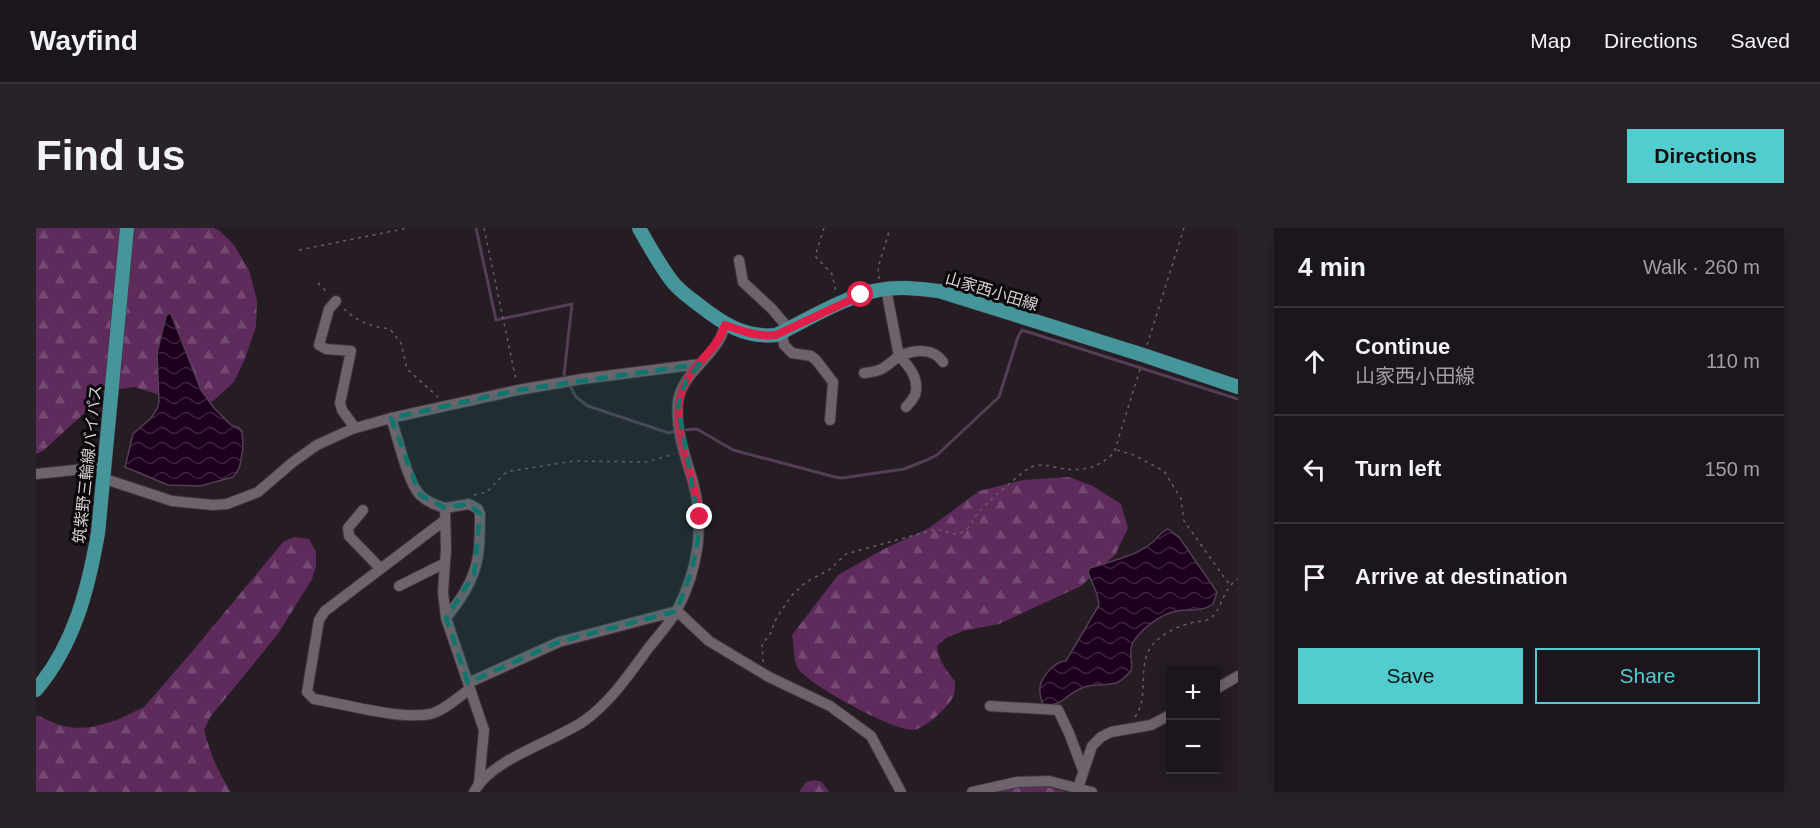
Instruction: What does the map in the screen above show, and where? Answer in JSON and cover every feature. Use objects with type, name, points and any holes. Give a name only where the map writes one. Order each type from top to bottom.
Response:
[{"type":"main road","name":"筑紫野三輪線バイパス","points":[[36,690],[49,675],[70,639],[80,613],[93,562],[98,533],[127,228]]},
{"type":"main road","name":"山家西小田線","points":[[639,228],[672,282],[725,325],[750,333],[764,336],[776,335],[839,304],[883,289],[909,288],[939,291],[1238,387]]},
{"type":"street","points":[[739,260],[743,282],[772,309],[785,331],[784,345],[792,353],[811,356],[833,382],[830,420]]},
{"type":"street","points":[[883,289],[899,356],[910,367],[915,377],[915,394],[906,407]]},
{"type":"street","points":[[336,301],[329,309],[319,345],[326,349],[351,351],[340,403],[342,410],[355,428]]},
{"type":"street","points":[[477,787],[497,768],[582,722],[605,704],[677,611],[692,570],[700,528],[698,504],[678,418],[679,398],[686,381],[719,341],[725,325]]},
{"type":"street","points":[[864,373],[885,369],[899,356],[909,352],[927,351],[940,357],[943,362]]},
{"type":"street","points":[[36,474],[103,473],[172,501],[227,504],[258,492],[293,462],[317,446],[355,428],[518,390],[700,364]]},
{"type":"street","points":[[392,418],[412,485],[420,495],[430,503],[445,508],[469,504],[478,509],[480,514],[479,549],[474,574],[462,597],[446,618]]},
{"type":"street","points":[[445,508],[443,599],[446,618],[484,730],[477,787]]},
{"type":"street","points":[[363,510],[348,528],[349,536],[380,568]]},
{"type":"street","points":[[445,520],[325,611],[319,620],[307,692],[310,697],[401,715],[430,714],[440,710],[469,686],[527,655],[584,634],[677,611]]},
{"type":"street","points":[[399,586],[445,563]]},
{"type":"street","points":[[677,611],[709,641],[764,674],[830,706],[871,736],[899,791]]},
{"type":"street","points":[[1220,686],[1238,676]]},
{"type":"street","points":[[990,706],[1058,710],[1083,771]]},
{"type":"street","points":[[1078,788],[1092,746],[1101,737],[1111,732],[1151,724],[1166,717]]},
{"type":"street","points":[[972,792],[1017,783],[1049,781],[1092,792]]},
{"type":"path","points":[[299,250],[408,228]]},
{"type":"path","points":[[484,228],[518,390]]},
{"type":"path","points":[[824,228],[815,256],[832,274],[839,304]]},
{"type":"path","points":[[883,289],[878,268],[890,228]]},
{"type":"path","points":[[764,674],[762,645],[783,607],[806,582],[825,574],[846,554],[933,530],[939,529],[959,534],[970,526],[979,512],[1029,467],[1042,465],[1080,471],[1102,463],[1115,450],[1184,228]]},
{"type":"path","points":[[318,283],[361,323],[390,329],[401,343],[407,369],[439,398],[442,407]]},
{"type":"path","points":[[471,496],[487,492],[504,474],[511,471],[574,461],[646,462],[684,450]]},
{"type":"path","points":[[1115,450],[1134,455],[1164,471],[1180,500],[1184,521],[1229,585]]},
{"type":"path","points":[[1131,729],[1132,721],[1138,713],[1141,702],[1150,649],[1179,626],[1212,618],[1229,585],[1238,579]]},
{"type":"highlighted area","points":[[700,364],[686,381],[678,406],[700,528],[692,570],[677,611],[559,642],[468,683],[446,618],[474,574],[480,514],[469,504],[445,508],[420,495],[391,418],[518,390]]},
{"type":"green space","points":[[36,228],[213,228],[219,230],[234,245],[249,270],[257,300],[256,327],[234,382],[213,401],[192,405],[134,387],[101,392],[95,396],[92,406],[43,451],[36,454]]},
{"type":"green space","points":[[1069,477],[1093,486],[1121,504],[1128,528],[1115,555],[1081,586],[999,624],[963,631],[946,638],[937,646],[943,664],[955,681],[955,690],[948,705],[930,721],[913,730],[888,723],[833,695],[804,675],[797,667],[792,635],[838,575],[884,549],[929,528],[979,491],[1023,480]]},
{"type":"green space","points":[[294,537],[309,539],[316,552],[316,567],[312,579],[278,634],[211,716],[204,730],[215,762],[231,792],[36,792],[36,715],[59,725],[76,728],[92,727],[117,720],[144,707],[283,542]]},
{"type":"green space","points":[[814,780],[822,782],[829,792],[799,792],[806,782]]},
{"type":"green space","points":[[1040,785],[1067,792],[998,792],[1015,788]]},
{"type":"water","points":[[169,313],[201,390],[214,408],[231,425],[242,431],[243,447],[240,465],[233,477],[200,486],[168,485],[125,467],[133,434],[151,418],[159,402],[157,353],[166,316]]},
{"type":"water","points":[[1168,529],[1179,537],[1217,592],[1213,604],[1200,609],[1171,613],[1143,630],[1131,648],[1131,671],[1120,681],[1112,684],[1086,686],[1061,702],[1044,706],[1040,687],[1044,677],[1057,664],[1066,661],[1099,605],[1088,572],[1090,568],[1139,551]]},
{"type":"waterway","points":[[476,228],[496,320],[572,304],[564,374],[566,378]]},
{"type":"waterway","points":[[683,430],[697,429],[733,450],[835,477],[904,469],[937,455],[999,397],[1022,330],[1238,399]]},
{"type":"waterway","points":[[569,384],[576,397],[588,406],[669,433],[676,431]]},
{"type":"route","points":[[700,517],[680,431],[679,398],[686,381],[719,341],[725,325],[764,336],[776,335],[861,295]]}]
